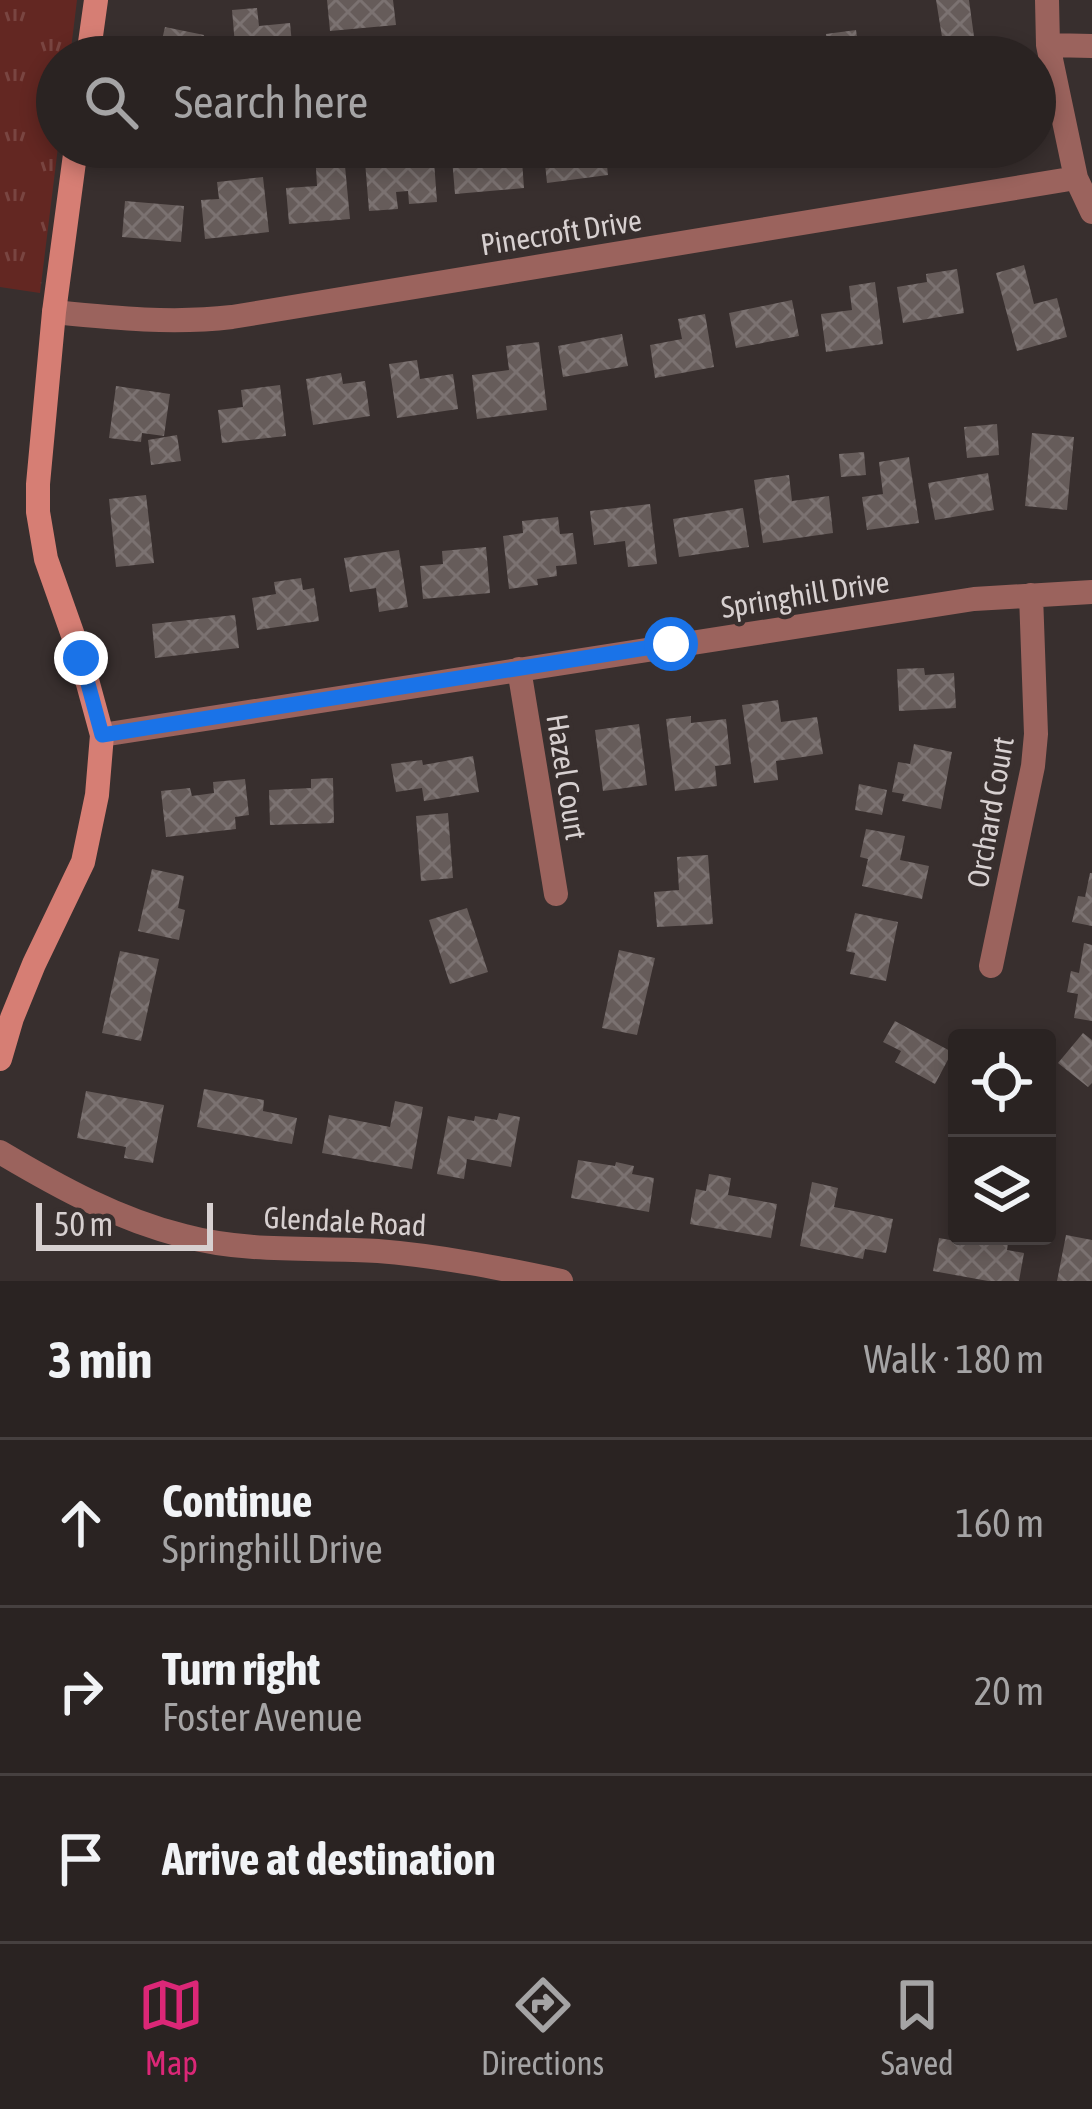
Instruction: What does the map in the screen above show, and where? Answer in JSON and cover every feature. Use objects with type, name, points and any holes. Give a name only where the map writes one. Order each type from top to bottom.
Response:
[{"type":"street","points":[[91,36],[96,0]]},
{"type":"street","points":[[1047,0],[1048,36]]},
{"type":"street","points":[[1056,45],[1092,46]]},
{"type":"street","points":[[1056,83],[1076,178],[1092,212]]},
{"type":"street","points":[[0,1059],[34,964],[83,862],[97,795],[102,735],[81,658],[52,584],[38,512],[53,312],[73,168]]},
{"type":"street","name":"Pinecroft Drive","points":[[53,312],[194,321],[1076,178]]},
{"type":"street","name":"Springhill Drive","points":[[102,735],[974,599],[1092,592]]},
{"type":"street","name":"Orchard Court","points":[[991,966],[1033,766],[1031,595]]},
{"type":"street","name":"Hazel Court","points":[[519,669],[556,894]]},
{"type":"street","name":"Glendale Road","points":[[0,1152],[89,1202],[188,1238],[265,1248],[373,1251],[446,1269],[561,1281]]},
{"type":"green space","points":[[0,0],[77,0],[73,36],[36,36],[36,168],[55,168],[40,293],[0,287]]},
{"type":"building","points":[[327,0],[393,0],[396,25],[330,31]]},
{"type":"building","points":[[936,0],[969,0],[974,36],[942,36]]},
{"type":"building","points":[[257,8],[259,26],[290,23],[291,36],[234,36],[232,10]]},
{"type":"building","points":[[165,27],[204,35],[204,36],[163,36]]},
{"type":"building","points":[[856,30],[857,36],[826,36]]},
{"type":"building","points":[[316,168],[345,168],[350,219],[289,224],[286,188],[317,186]]},
{"type":"building","points":[[366,168],[435,168],[437,202],[409,204],[408,191],[396,192],[398,209],[369,211]]},
{"type":"building","points":[[453,168],[523,168],[524,188],[455,194]]},
{"type":"building","points":[[545,168],[607,168],[608,175],[547,183]]},
{"type":"building","points":[[263,177],[269,232],[205,239],[201,200],[219,199],[217,182]]},
{"type":"building","points":[[125,201],[184,206],[181,242],[122,237]]},
{"type":"building","points":[[1024,265],[1034,304],[1057,298],[1067,337],[1017,351],[996,273]]},
{"type":"building","points":[[957,269],[964,313],[903,323],[897,287],[927,282],[926,274]]},
{"type":"building","points":[[875,282],[883,344],[826,352],[821,314],[852,310],[849,286]]},
{"type":"building","points":[[792,300],[799,336],[736,348],[729,313]]},
{"type":"building","points":[[705,314],[714,367],[655,378],[650,345],[682,339],[678,319]]},
{"type":"building","points":[[622,334],[628,366],[563,377],[558,346]]},
{"type":"building","points":[[539,342],[547,410],[477,419],[472,375],[509,370],[506,346]]},
{"type":"building","points":[[417,360],[420,379],[453,374],[458,409],[397,418],[389,364]]},
{"type":"building","points":[[341,373],[343,384],[365,381],[370,416],[313,425],[306,379]]},
{"type":"building","points":[[280,385],[286,436],[222,443],[218,410],[243,407],[241,390]]},
{"type":"building","points":[[116,386],[170,394],[164,436],[142,433],[141,442],[109,438]]},
{"type":"building","points":[[997,424],[999,455],[967,458],[964,427]]},
{"type":"building","points":[[1032,433],[1074,437],[1067,510],[1025,506]]},
{"type":"building","points":[[177,435],[181,461],[151,465],[148,440]]},
{"type":"building","points":[[864,452],[866,475],[841,477],[839,454]]},
{"type":"building","points":[[909,457],[919,523],[867,530],[862,497],[883,494],[879,462]]},
{"type":"building","points":[[988,473],[994,510],[935,520],[928,483]]},
{"type":"building","points":[[789,475],[792,501],[829,496],[833,533],[763,543],[754,480]]},
{"type":"building","points":[[146,495],[154,563],[116,567],[109,499]]},
{"type":"building","points":[[650,504],[657,564],[628,567],[625,541],[594,545],[590,511]]},
{"type":"building","points":[[743,508],[749,547],[679,557],[673,519]]},
{"type":"building","points":[[558,517],[560,534],[573,533],[577,564],[556,566],[557,576],[537,579],[538,585],[509,589],[503,536],[523,533],[522,521]]},
{"type":"building","points":[[486,547],[490,593],[423,599],[420,566],[443,564],[442,551]]},
{"type":"building","points":[[399,550],[408,607],[379,612],[376,588],[350,592],[344,558]]},
{"type":"building","points":[[301,578],[303,590],[314,588],[319,621],[257,630],[252,598],[276,594],[274,582]]},
{"type":"building","points":[[235,615],[239,648],[155,658],[152,624]]},
{"type":"building","points":[[924,668],[925,675],[954,673],[956,708],[899,711],[897,669]]},
{"type":"building","points":[[778,700],[781,722],[817,717],[823,754],[776,761],[778,780],[754,783],[742,705]]},
{"type":"building","points":[[691,716],[691,723],[726,719],[731,764],[715,766],[717,786],[675,791],[666,719]]},
{"type":"building","points":[[639,724],[647,785],[603,791],[595,730]]},
{"type":"building","points":[[914,744],[952,752],[941,809],[902,801],[904,794],[892,792],[898,762],[910,764]]},
{"type":"building","points":[[473,756],[479,792],[424,801],[422,788],[396,792],[391,764],[422,760],[423,765]]},
{"type":"building","points":[[333,778],[334,823],[270,825],[269,790],[311,788],[311,779]]},
{"type":"building","points":[[245,779],[249,815],[235,817],[236,829],[166,837],[161,791],[190,788],[192,796],[214,793],[213,782]]},
{"type":"building","points":[[859,784],[887,790],[882,815],[855,810]]},
{"type":"building","points":[[448,813],[453,878],[421,881],[416,816]]},
{"type":"building","points":[[866,829],[905,836],[900,860],[929,866],[922,899],[862,886],[868,859],[860,857]]},
{"type":"building","points":[[708,855],[713,924],[657,927],[654,892],[679,890],[677,857]]},
{"type":"building","points":[[152,869],[184,876],[178,908],[185,910],[179,940],[138,931]]},
{"type":"building","points":[[1092,873],[1092,926],[1072,922]]},
{"type":"building","points":[[467,908],[488,972],[450,984],[429,920]]},
{"type":"building","points":[[855,913],[898,922],[886,981],[850,974],[855,953],[846,951]]},
{"type":"building","points":[[1084,943],[1092,945],[1092,1021],[1074,1018],[1078,994],[1067,992],[1071,971],[1079,973]]},
{"type":"building","points":[[619,950],[655,958],[637,1035],[602,1028]]},
{"type":"building","points":[[120,951],[159,959],[141,1041],[102,1033]]},
{"type":"building","points":[[895,1021],[948,1050],[948,1060],[935,1084],[895,1062],[901,1051],[883,1042]]},
{"type":"building","points":[[1083,1033],[1092,1040],[1092,1083],[1088,1087],[1058,1063]]},
{"type":"building","points":[[204,1089],[264,1100],[263,1111],[297,1118],[292,1144],[197,1127]]},
{"type":"building","points":[[86,1091],[164,1105],[153,1163],[124,1158],[126,1147],[77,1138]]},
{"type":"building","points":[[395,1101],[423,1107],[412,1169],[322,1153],[329,1115],[390,1127]]},
{"type":"building","points":[[499,1113],[520,1117],[511,1167],[467,1159],[464,1179],[437,1174],[448,1116],[497,1120]]},
{"type":"building","points":[[578,1160],[634,1166],[632,1174],[654,1178],[649,1212],[571,1198]]},
{"type":"building","points":[[709,1174],[731,1178],[728,1195],[777,1204],[771,1238],[690,1224],[696,1189],[706,1191]]},
{"type":"building","points":[[812,1182],[838,1188],[834,1207],[893,1219],[886,1253],[865,1249],[863,1259],[800,1246]]},
{"type":"building","points":[[1066,1235],[1092,1240],[1092,1281],[1057,1281]]},
{"type":"building","points":[[939,1238],[948,1240],[948,1245],[1008,1245],[1007,1250],[1024,1253],[1019,1281],[933,1271]]},
{"type":"route","points":[[81,658],[102,735],[671,644]]}]
